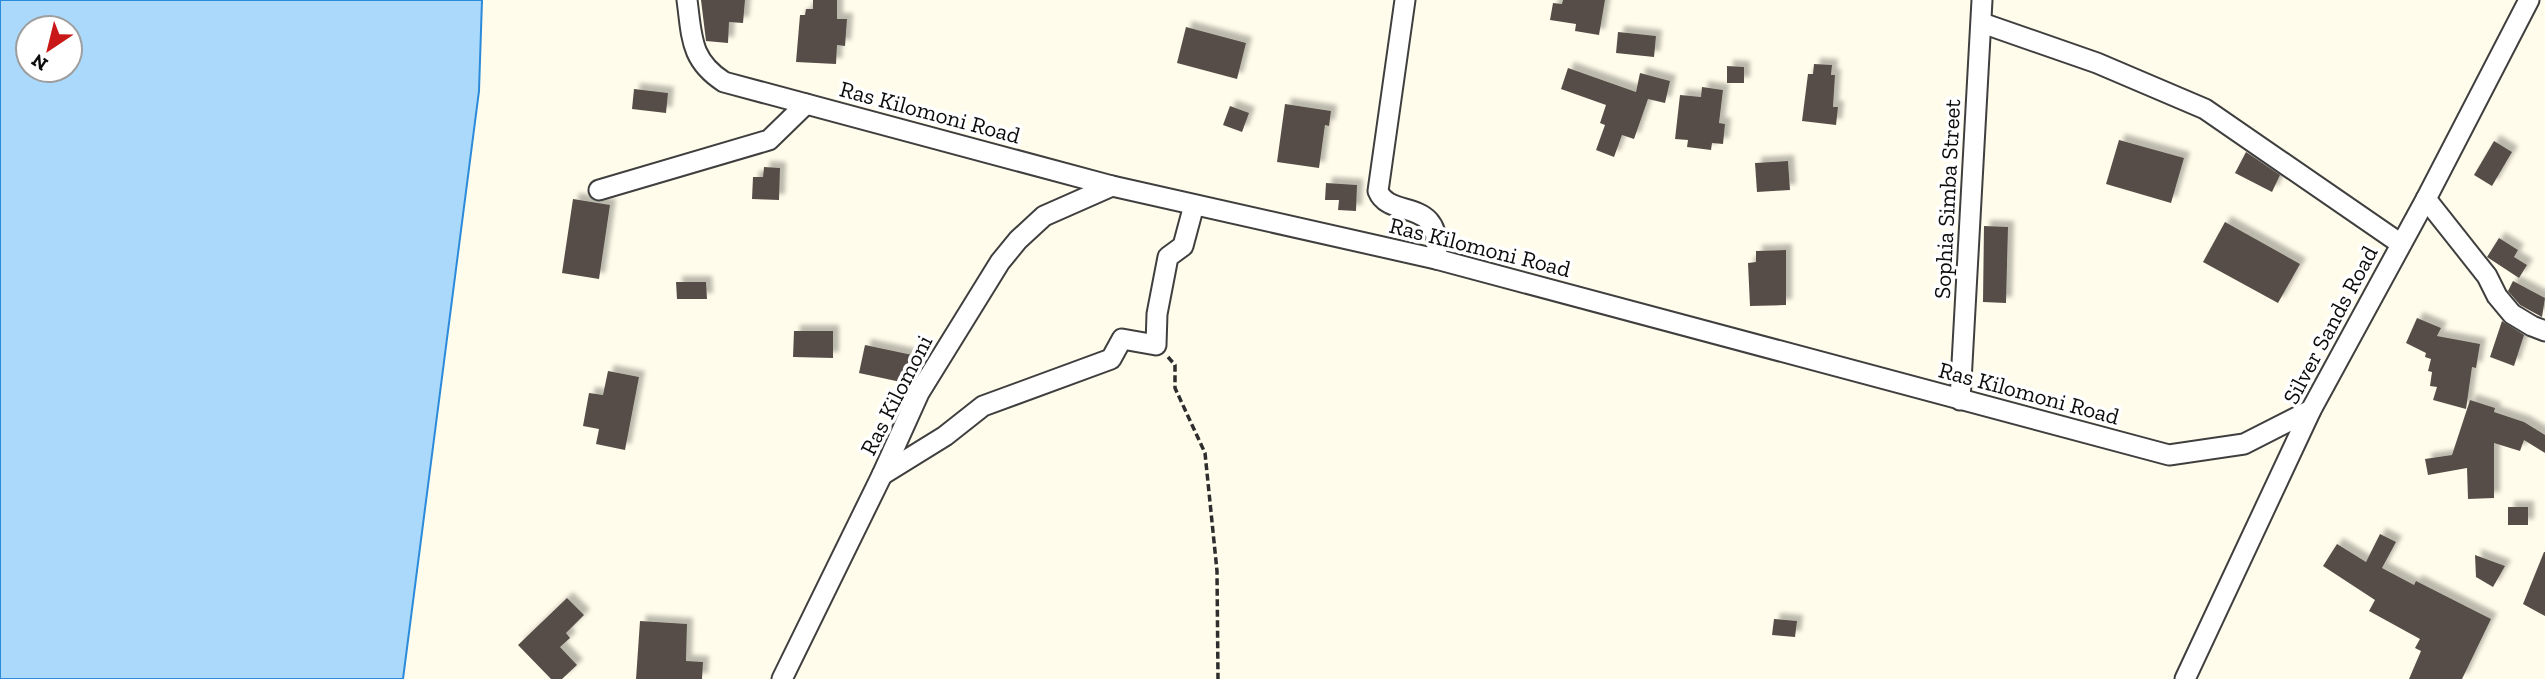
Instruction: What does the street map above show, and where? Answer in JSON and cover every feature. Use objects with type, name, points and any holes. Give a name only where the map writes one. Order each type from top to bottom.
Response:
[{"type":"street","name":"Ras Kilomoni Road","points":[[687,0],[692,44],[699,60],[710,73],[724,82],[1112,186],[1436,260],[2169,455],[2244,444],[2311,410]]},
{"type":"street","points":[[1405,0],[1378,191],[1383,200],[1415,212],[1432,224],[1438,244],[1436,260]]},
{"type":"street","name":"Sophia Simba Street","points":[[1960,400],[1982,0]]},
{"type":"street","name":"Silver Sands Road","points":[[2185,679],[2311,410],[2426,199],[2529,0]]},
{"type":"street","points":[[1982,23],[2097,63],[2204,109],[2401,244]]},
{"type":"street","points":[[598,190],[769,140],[806,104]]},
{"type":"street","name":"Ras Kilomoni","points":[[782,679],[919,393],[973,303],[1006,254],[1044,216],[1112,186]]},
{"type":"street","points":[[2426,199],[2487,276],[2497,296],[2512,314],[2545,331]]},
{"type":"street","points":[[882,475],[945,436],[983,406],[1111,359],[1122,339],[1156,345],[1157,314],[1168,257],[1182,246],[1194,205]]},
{"type":"path","points":[[1156,345],[1175,365],[1175,388],[1205,453],[1217,571],[1218,679]]},
{"type":"water","points":[[0,0],[482,0],[479,91],[403,679],[0,679]]},
{"type":"building","points":[[701,0],[745,0],[743,23],[729,22],[728,43],[706,41]]},
{"type":"building","points":[[813,0],[837,0],[837,19],[847,19],[845,46],[837,45],[836,64],[796,62],[800,15],[805,15],[806,9],[813,9]]},
{"type":"building","points":[[1563,0],[1605,0],[1599,35],[1575,31],[1576,24],[1550,20],[1553,3],[1562,4]]},
{"type":"building","points":[[1186,27],[1246,43],[1237,79],[1177,63]]},
{"type":"building","points":[[1618,32],[1656,36],[1654,57],[1616,53]]},
{"type":"building","points":[[1814,64],[1832,65],[1831,75],[1835,75],[1833,107],[1838,107],[1836,125],[1802,121],[1808,74],[1813,74]]},
{"type":"building","points":[[1727,66],[1744,67],[1744,83],[1727,83]]},
{"type":"building","points":[[1568,68],[1636,92],[1640,73],[1670,81],[1665,103],[1648,99],[1634,139],[1622,135],[1614,157],[1596,150],[1605,125],[1600,123],[1606,105],[1561,89]]},
{"type":"building","points":[[1702,87],[1723,90],[1719,123],[1725,124],[1723,144],[1712,143],[1711,150],[1687,147],[1688,140],[1675,139],[1680,95],[1701,97]]},
{"type":"building","points":[[634,89],[668,93],[666,113],[632,109]]},
{"type":"building","points":[[1285,104],[1331,111],[1329,126],[1325,125],[1319,168],[1277,162]]},
{"type":"building","points":[[1230,106],[1249,113],[1242,132],[1223,125]]},
{"type":"building","points":[[2119,140],[2184,158],[2171,203],[2106,184]]},
{"type":"building","points":[[2494,141],[2512,152],[2492,186],[2474,175]]},
{"type":"building","points":[[2246,152],[2280,175],[2272,192],[2235,173]]},
{"type":"building","points":[[1788,161],[1790,190],[1757,192],[1755,163]]},
{"type":"building","points":[[764,167],[780,168],[779,200],[752,199],[753,177],[763,177]]},
{"type":"building","points":[[1326,183],[1357,185],[1356,211],[1338,210],[1339,200],[1325,200]]},
{"type":"building","points":[[573,199],[610,205],[599,279],[562,273]]},
{"type":"building","points":[[2225,222],[2300,264],[2278,303],[2203,262]]},
{"type":"building","points":[[1984,226],[2008,227],[2006,303],[1983,302]]},
{"type":"building","points":[[2499,238],[2518,250],[2514,257],[2527,265],[2519,278],[2487,257]]},
{"type":"building","points":[[1786,250],[1786,305],[1750,306],[1748,263],[1756,262],[1756,251]]},
{"type":"building","points":[[2513,281],[2545,298],[2542,317],[2520,305],[2508,291]]},
{"type":"building","points":[[676,282],[706,282],[707,299],[677,299]]},
{"type":"building","points":[[2417,318],[2441,328],[2437,336],[2480,344],[2476,368],[2472,367],[2466,409],[2433,400],[2437,387],[2430,386],[2432,372],[2428,371],[2431,359],[2425,357],[2426,353],[2406,343]]},
{"type":"building","points":[[2502,321],[2524,335],[2514,366],[2490,357]]},
{"type":"building","points":[[794,331],[833,331],[833,358],[793,357]]},
{"type":"building","points":[[865,345],[917,356],[910,384],[859,373]]},
{"type":"building","points":[[608,371],[639,377],[625,450],[596,444],[599,429],[583,426],[589,393],[603,395]]},
{"type":"building","points":[[2470,400],[2495,408],[2494,412],[2524,422],[2545,435],[2545,453],[2524,440],[2520,451],[2494,443],[2494,498],[2468,499],[2467,468],[2428,475],[2425,459],[2452,455]]},
{"type":"building","points":[[2508,507],[2528,507],[2528,525],[2508,525]]},
{"type":"building","points":[[2380,534],[2396,542],[2382,568],[2414,585],[2416,581],[2491,619],[2462,679],[2409,679],[2421,651],[2415,648],[2420,639],[2369,611],[2375,600],[2323,566],[2337,544],[2366,562]]},
{"type":"building","points":[[2545,552],[2545,616],[2523,604]]},
{"type":"building","points":[[2475,555],[2505,566],[2493,587],[2476,577]]},
{"type":"building","points":[[567,598],[584,615],[566,633],[570,638],[560,647],[577,665],[562,679],[551,679],[518,645]]},
{"type":"building","points":[[1774,619],[1797,621],[1795,637],[1772,635]]},
{"type":"building","points":[[640,621],[687,624],[686,661],[703,662],[702,679],[636,679]]}]
